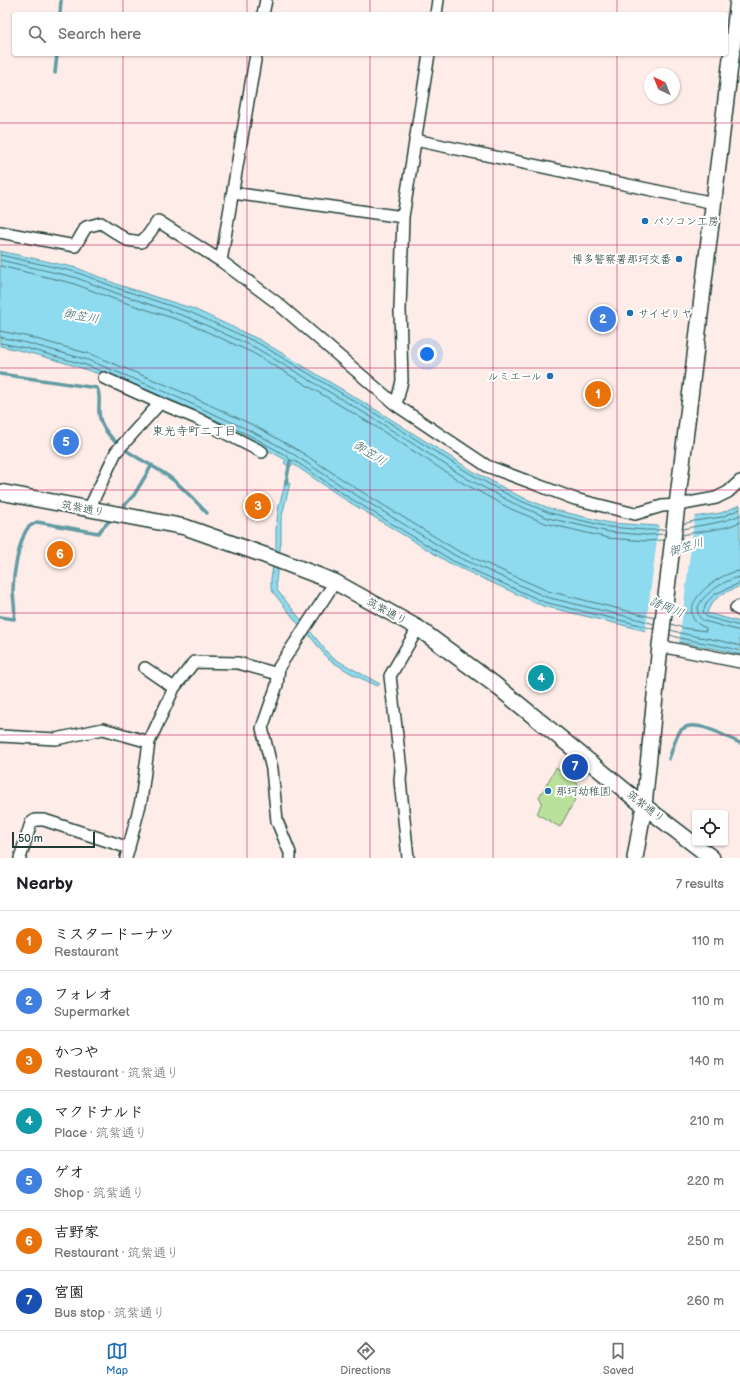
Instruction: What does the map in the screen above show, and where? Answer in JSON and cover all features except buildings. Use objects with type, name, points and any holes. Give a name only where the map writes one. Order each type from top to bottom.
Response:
[{"type":"street","points":[[263,12],[266,0]]},
{"type":"street","points":[[436,12],[438,0]]},
{"type":"street","points":[[635,858],[644,806],[660,646],[738,0]]},
{"type":"street","points":[[221,261],[256,56]]},
{"type":"street","points":[[396,405],[402,381],[400,310],[403,217],[429,56]]},
{"type":"street","points":[[415,140],[714,203]]},
{"type":"street","points":[[232,193],[403,217]]},
{"type":"street","points":[[0,232],[75,246],[86,227],[101,224],[127,240],[141,242],[158,222],[221,261],[276,302],[396,405],[487,466],[574,499],[634,514],[662,506],[678,505],[716,498],[728,492],[740,481]]},
{"type":"street","points":[[104,378],[196,418],[262,452]]},
{"type":"street","points":[[89,509],[116,452],[160,403]]},
{"type":"street","name":"筑紫通り","points":[[0,492],[186,527],[335,582],[418,628],[500,689],[644,806],[712,858]]},
{"type":"street","points":[[290,858],[290,853],[277,821],[272,769],[262,728],[277,685],[279,667],[335,582]]},
{"type":"street","points":[[740,606],[736,608],[740,610]]},
{"type":"street","points":[[408,858],[400,780],[401,770],[390,676],[418,628]]},
{"type":"street","points":[[660,646],[740,662]]},
{"type":"street","points":[[20,858],[31,823],[35,820],[44,820],[127,853],[141,801],[149,742],[174,688],[194,662],[238,663],[278,674]]},
{"type":"street","points":[[145,668],[174,688]]},
{"type":"street","points":[[0,736],[56,740],[103,729],[149,742]]},
{"type":"green space","points":[[556,768],[582,787],[560,827],[537,814],[542,802],[539,797]]},
{"type":"water","points":[[0,251],[77,268],[119,285],[194,309],[260,340],[381,413],[471,470],[517,495],[551,509],[610,523],[659,526],[693,517],[721,513],[740,505],[740,586],[716,599],[707,613],[740,622],[740,655],[727,651],[679,642],[639,629],[543,606],[451,564],[346,500],[293,464],[290,467],[284,463],[286,460],[217,424],[147,392],[111,378],[37,355],[0,346]]},
{"type":"water","points":[[285,479],[290,483],[281,520],[281,541],[276,581],[277,590],[331,657],[380,684],[377,686],[352,674],[328,659],[273,592],[271,587],[271,579],[276,547],[276,528],[279,505]]},
{"type":"pier","points":[[695,514],[679,644],[645,633],[659,524]]},
{"type":"waterway","points":[[60,12],[61,0]]},
{"type":"waterway","points":[[55,73],[57,56]]},
{"type":"waterway","points":[[0,374],[97,388],[99,392],[99,411],[101,422],[111,437],[127,451],[172,479],[207,513]]},
{"type":"waterway","points":[[286,483],[290,461]]},
{"type":"waterway","points":[[120,510],[134,495],[152,465]]},
{"type":"waterway","points":[[0,617],[14,619],[15,616],[13,591],[15,568],[21,542],[29,527],[37,522],[98,533],[113,517]]},
{"type":"waterway","points":[[669,759],[677,736],[681,730],[687,727],[694,726],[710,729],[740,743]]},
{"type":"place","name":"パソコン工房","points":[[645,221]]},
{"type":"place","name":"博多警察署那珂交番","points":[[679,259]]},
{"type":"place","name":"サイゼリヤ","points":[[630,313]]},
{"type":"place","name":"フォレオ","points":[[603,319]]},
{"type":"place","name":"ルミエール","points":[[550,376]]},
{"type":"place","name":"ミスタードーナツ","points":[[598,394]]},
{"type":"place","name":"ゲオ","points":[[66,442]]},
{"type":"place","name":"かつや","points":[[258,506]]},
{"type":"place","name":"吉野家","points":[[60,554]]},
{"type":"place","name":"マクドナルド","points":[[541,678]]},
{"type":"place","name":"宮園","points":[[575,767]]},
{"type":"place","name":"那珂幼稚園","points":[[548,791]]},
{"type":"district","name":"東光寺町二丁目","points":[[194,431]]},
{"type":"water label","name":"御笠川","points":[[81,316]]},
{"type":"water label","name":"御笠川","points":[[370,453]]},
{"type":"water label","name":"御笠川","points":[[686,547]]},
{"type":"water label","name":"諸岡川","points":[[667,607]]}]
